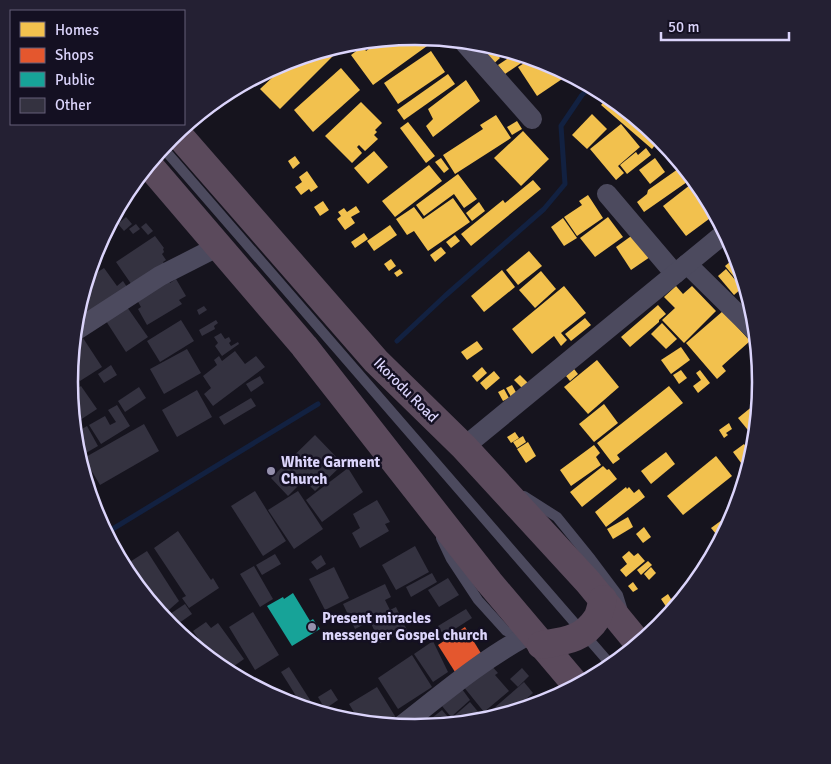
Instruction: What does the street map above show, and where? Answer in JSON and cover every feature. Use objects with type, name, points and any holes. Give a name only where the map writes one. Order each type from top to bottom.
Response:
[{"type":"highway","name":"Ikorodu Road","points":[[182,139],[376,361],[464,446],[590,583],[634,639]]},
{"type":"highway","points":[[154,170],[304,346],[489,582],[532,641],[572,680]]},
{"type":"highway","points":[[532,641],[568,641],[584,633],[598,617],[603,599]]},
{"type":"street","points":[[470,49],[532,119]]},
{"type":"street","points":[[608,194],[681,269],[748,325]]},
{"type":"street","points":[[464,446],[720,237]]},
{"type":"street","points":[[83,326],[160,276],[220,246]]},
{"type":"street","points":[[411,719],[448,688],[491,657],[532,641]]},
{"type":"lane","points":[[167,154],[606,659]]},
{"type":"lane","points":[[492,477],[556,518],[592,559],[618,595],[634,638]]},
{"type":"building: Homes","points":[[393,46],[428,46],[373,85],[351,55],[358,50],[365,49],[366,51],[370,48]]},
{"type":"building: Homes","points":[[476,50],[497,55],[500,58],[490,67]]},
{"type":"building: Homes","points":[[431,51],[445,72],[398,104],[384,83]]},
{"type":"building: Homes","points":[[333,56],[280,109],[260,89],[273,77],[307,63]]},
{"type":"building: Homes","points":[[509,58],[522,62],[505,74],[498,65]]},
{"type":"building: Homes","points":[[524,63],[562,79],[537,96],[518,67]]},
{"type":"building: Homes","points":[[341,68],[360,90],[313,132],[294,110]]},
{"type":"building: Homes","points":[[448,74],[455,84],[404,120],[397,110]]},
{"type":"building: Homes","points":[[466,80],[480,101],[433,137],[426,126],[433,119],[428,109]]},
{"type":"building: Homes","points":[[361,102],[382,123],[375,130],[377,132],[374,135],[378,139],[365,151],[359,145],[357,147],[362,153],[352,163],[325,136]]},
{"type":"building: Homes","points":[[603,102],[638,129],[655,145],[652,149],[601,105]]},
{"type":"building: Homes","points":[[592,114],[607,129],[587,149],[572,135]]},
{"type":"building: Homes","points":[[496,115],[511,138],[455,174],[443,155],[483,129],[480,125]]},
{"type":"building: Homes","points":[[517,121],[522,129],[512,135],[507,127]]},
{"type":"building: Homes","points":[[408,122],[435,156],[426,163],[400,128]]},
{"type":"building: Homes","points":[[621,124],[640,147],[618,166],[624,173],[616,180],[590,149]]},
{"type":"building: Homes","points":[[523,131],[549,159],[521,186],[494,158]]},
{"type":"building: Homes","points":[[646,148],[651,155],[627,174],[620,165],[636,152],[638,155]]},
{"type":"building: Homes","points":[[374,151],[388,167],[368,184],[354,168]]},
{"type":"building: Homes","points":[[295,156],[300,163],[293,169],[288,161]]},
{"type":"building: Homes","points":[[441,158],[449,169],[444,173],[435,162]]},
{"type":"building: Homes","points":[[655,158],[665,172],[650,184],[639,170]]},
{"type":"building: Homes","points":[[429,165],[442,181],[395,217],[382,201]]},
{"type":"building: Homes","points":[[677,170],[687,182],[644,212],[637,202],[647,194],[648,190]]},
{"type":"building: Homes","points":[[307,171],[318,187],[311,192],[309,189],[301,195],[295,187],[302,182],[299,177]]},
{"type":"building: Homes","points":[[458,174],[477,199],[464,208],[454,194],[424,216],[416,205]]},
{"type":"building: Homes","points":[[533,180],[541,189],[471,246],[461,234],[503,200],[505,203]]},
{"type":"building: Homes","points":[[689,186],[710,219],[686,236],[663,206]]},
{"type":"building: Homes","points":[[588,195],[603,218],[577,236],[564,217],[582,205],[579,201]]},
{"type":"building: Homes","points":[[453,198],[470,222],[428,251],[414,231],[407,235],[396,219],[414,207],[423,219]]},
{"type":"building: Homes","points":[[323,201],[329,210],[320,216],[314,207]]},
{"type":"building: Homes","points":[[479,202],[485,211],[472,221],[466,213]]},
{"type":"building: Homes","points":[[356,206],[360,212],[351,217],[355,223],[345,230],[337,219],[341,216],[338,212],[344,208],[347,212]]},
{"type":"building: Homes","points":[[608,217],[623,237],[595,257],[580,238]]},
{"type":"building: Homes","points":[[563,218],[577,238],[564,246],[551,227]]},
{"type":"building: Homes","points":[[390,225],[397,235],[374,251],[367,241]]},
{"type":"building: Homes","points":[[364,233],[368,239],[355,248],[351,242]]},
{"type":"building: Homes","points":[[634,234],[650,257],[631,270],[616,247]]},
{"type":"building: Homes","points":[[455,235],[460,241],[451,248],[446,242]]},
{"type":"building: Homes","points":[[441,247],[446,253],[435,262],[430,255]]},
{"type":"building: Homes","points":[[529,251],[542,266],[518,285],[506,270]]},
{"type":"building: Homes","points":[[391,259],[396,266],[389,271],[384,264]]},
{"type":"building: Homes","points":[[730,262],[737,280],[725,266]]},
{"type":"building: Homes","points":[[400,269],[403,273],[397,277],[394,273]]},
{"type":"building: Homes","points":[[726,269],[737,283],[740,290],[734,295],[718,276]]},
{"type":"building: Homes","points":[[502,270],[515,287],[484,312],[471,296]]},
{"type":"building: Homes","points":[[541,271],[556,289],[535,308],[519,290]]},
{"type":"building: Homes","points":[[564,286],[586,313],[561,333],[567,340],[561,346],[554,336],[532,354],[512,329]]},
{"type":"building: Homes","points":[[676,286],[683,294],[692,286],[716,311],[684,343],[662,320],[675,308],[664,297]]},
{"type":"building: Homes","points":[[658,305],[666,314],[630,347],[621,337]]},
{"type":"building: Homes","points":[[723,311],[750,341],[722,366],[726,371],[717,379],[686,343]]},
{"type":"building: Homes","points":[[585,318],[591,325],[571,341],[565,334]]},
{"type":"building: Homes","points":[[662,323],[677,339],[666,349],[651,334]]},
{"type":"building: Homes","points":[[477,341],[483,349],[467,360],[461,352]]},
{"type":"building: Homes","points":[[681,347],[690,360],[671,374],[661,360]]},
{"type":"building: Homes","points":[[597,360],[619,387],[588,414],[564,387]]},
{"type":"building: Homes","points":[[482,367],[487,373],[477,382],[472,376]]},
{"type":"building: Homes","points":[[574,369],[578,374],[570,381],[566,376]]},
{"type":"building: Homes","points":[[681,370],[687,378],[679,384],[673,375]]},
{"type":"building: Homes","points":[[700,370],[710,383],[698,393],[693,386],[701,380],[696,373]]},
{"type":"building: Homes","points":[[494,371],[500,378],[486,390],[480,383]]},
{"type":"building: Homes","points":[[520,375],[528,383],[522,388],[514,380]]},
{"type":"building: Homes","points":[[512,385],[517,394],[511,397],[506,388]]},
{"type":"building: Homes","points":[[669,386],[683,403],[617,455],[620,459],[613,464],[597,443]]},
{"type":"building: Homes","points":[[504,389],[509,398],[503,401],[498,392]]},
{"type":"building: Homes","points":[[604,404],[618,423],[594,442],[579,424]]},
{"type":"building: Homes","points":[[752,407],[749,431],[738,418]]},
{"type":"building: Homes","points":[[729,423],[732,429],[726,433],[728,435],[724,438],[719,430]]},
{"type":"building: Homes","points":[[515,432],[519,438],[511,443],[507,437]]},
{"type":"building: Homes","points":[[523,436],[526,442],[517,448],[513,442]]},
{"type":"building: Homes","points":[[528,442],[536,456],[526,463],[517,449]]},
{"type":"building: Homes","points":[[744,444],[746,447],[742,464],[733,452]]},
{"type":"building: Homes","points":[[594,445],[600,453],[596,457],[601,465],[571,486],[560,470]]},
{"type":"building: Homes","points":[[666,452],[675,464],[651,484],[641,471]]},
{"type":"building: Homes","points":[[716,456],[732,476],[683,515],[667,496]]},
{"type":"building: Homes","points":[[603,466],[607,470],[609,469],[617,479],[582,507],[570,492]]},
{"type":"building: Homes","points":[[626,487],[627,489],[629,487],[634,493],[639,489],[645,497],[606,527],[595,512]]},
{"type":"building: Homes","points":[[628,517],[633,527],[613,539],[607,529]]},
{"type":"building: Homes","points":[[723,519],[716,534],[711,528]]},
{"type":"building: Homes","points":[[644,527],[651,537],[643,543],[636,534]]},
{"type":"building: Homes","points":[[629,551],[634,556],[638,553],[645,561],[626,577],[620,570],[627,564],[622,557]]},
{"type":"building: Homes","points":[[648,561],[652,565],[641,575],[637,570]]},
{"type":"building: Homes","points":[[651,567],[656,573],[649,580],[644,574]]},
{"type":"building: Homes","points":[[633,582],[638,589],[633,592],[628,586]]},
{"type":"building: Homes","points":[[668,594],[671,599],[675,596],[666,607],[661,599]]},
{"type":"building: Shops","points":[[465,627],[482,655],[455,672],[438,645]]},
{"type":"building: Public","points":[[293,593],[310,621],[313,619],[320,629],[292,646],[267,606]]},
{"type":"building: Other","points":[[126,217],[132,224],[124,231],[118,224]]},
{"type":"building: Other","points":[[146,223],[153,231],[148,235],[141,227]]},
{"type":"building: Other","points":[[136,224],[140,229],[133,234],[129,229]]},
{"type":"building: Other","points":[[155,236],[164,248],[162,254],[166,260],[163,262],[166,266],[134,288],[116,262]]},
{"type":"building: Other","points":[[104,268],[117,286],[123,281],[129,290],[86,314],[90,295],[96,273]]},
{"type":"building: Other","points":[[166,276],[170,283],[176,279],[186,296],[179,300],[182,304],[147,325],[138,309],[141,307],[137,300]]},
{"type":"building: Other","points":[[204,306],[207,310],[199,315],[197,310]]},
{"type":"building: Other","points":[[127,307],[148,337],[126,352],[106,321]]},
{"type":"building: Other","points":[[181,320],[194,341],[160,362],[147,341]]},
{"type":"building: Other","points":[[216,320],[218,323],[214,326],[215,329],[202,336],[199,330]]},
{"type":"building: Other","points":[[221,333],[225,339],[229,337],[231,346],[238,342],[239,344],[222,356],[215,346],[218,343],[214,337]]},
{"type":"building: Other","points":[[83,338],[102,367],[80,381],[78,378],[81,339]]},
{"type":"building: Other","points":[[187,349],[201,373],[164,394],[150,369]]},
{"type":"building: Other","points":[[235,351],[245,364],[256,356],[265,367],[213,406],[204,394],[211,388],[203,376],[217,365],[214,360],[219,356],[222,361]]},
{"type":"building: Other","points":[[111,365],[117,375],[104,383],[98,374]]},
{"type":"building: Other","points":[[260,376],[264,383],[251,392],[246,384]]},
{"type":"building: Other","points":[[81,386],[97,409],[80,420],[79,404],[78,388]]},
{"type":"building: Other","points":[[139,387],[146,398],[125,412],[118,401]]},
{"type":"building: Other","points":[[197,390],[212,417],[177,437],[162,410]]},
{"type":"building: Other","points":[[251,398],[256,406],[224,425],[219,417]]},
{"type":"building: Other","points":[[117,405],[130,426],[101,444],[89,425],[105,416],[110,425],[116,422],[108,410]]},
{"type":"building: Other","points":[[144,424],[159,451],[100,485],[90,468],[87,456]]},
{"type":"building: Other","points":[[87,426],[98,446],[86,453],[85,448],[82,429]]},
{"type":"building: Other","points":[[315,435],[343,464],[315,491],[309,485],[316,479],[311,473],[288,496],[271,478]]},
{"type":"building: Other","points":[[348,468],[363,492],[322,522],[306,500]]},
{"type":"building: Other","points":[[255,491],[286,541],[263,556],[231,506]]},
{"type":"building: Other","points":[[298,491],[323,529],[294,549],[268,510]]},
{"type":"building: Other","points":[[377,500],[390,522],[385,524],[389,531],[360,548],[352,533],[360,528],[353,514]]},
{"type":"building: Other","points":[[178,531],[211,580],[213,578],[219,588],[189,608],[182,598],[186,596],[154,548]]},
{"type":"building: Other","points":[[415,546],[429,572],[396,590],[382,565]]},
{"type":"building: Other","points":[[147,551],[179,601],[168,611],[148,587],[131,561]]},
{"type":"building: Other","points":[[275,554],[281,564],[262,575],[256,565]]},
{"type":"building: Other","points":[[321,555],[326,564],[317,570],[311,562]]},
{"type":"building: Other","points":[[254,566],[273,599],[260,607],[240,574]]},
{"type":"building: Other","points":[[334,567],[349,598],[325,610],[309,579]]},
{"type":"building: Other","points":[[432,573],[437,582],[411,597],[406,587]]},
{"type":"building: Other","points":[[448,578],[459,595],[439,607],[428,590]]},
{"type":"building: Other","points":[[385,584],[391,597],[385,600],[390,610],[396,607],[407,630],[380,643],[370,621],[355,629],[343,604]]},
{"type":"building: Other","points":[[185,604],[192,614],[180,623],[171,613]]},
{"type":"building: Other","points":[[466,609],[472,618],[444,636],[438,626]]},
{"type":"building: Other","points":[[253,612],[279,655],[255,670],[229,627]]},
{"type":"building: Other","points":[[206,622],[211,628],[218,623],[244,659],[234,666],[197,639],[193,631]]},
{"type":"building: Other","points":[[433,641],[448,672],[433,682],[414,654]]},
{"type":"building: Other","points":[[412,655],[432,687],[398,709],[378,678]]},
{"type":"building: Other","points":[[490,664],[498,673],[495,675],[509,691],[484,712],[463,686]]},
{"type":"building: Other","points":[[289,667],[312,703],[297,697],[281,672]]},
{"type":"building: Other","points":[[522,668],[529,676],[518,687],[510,679]]},
{"type":"building: Other","points":[[524,682],[533,693],[524,701],[491,711]]},
{"type":"building: Other","points":[[377,687],[396,718],[355,714],[349,704]]},
{"type":"building: Other","points":[[331,689],[338,700],[327,708],[324,707],[318,697]]},
{"type":"building: Other","points":[[462,689],[470,700],[451,717],[442,706]]},
{"type":"building: Other","points":[[470,702],[479,713],[459,716],[454,717]]},
{"type":"building: Other","points":[[442,710],[448,717],[438,718],[431,718]]},
{"type":"waterway","points":[[397,341],[544,209],[565,184],[561,126],[586,91]]},
{"type":"waterway","points":[[112,529],[318,404]]},
{"type":"place","name":"White Garment Church","points":[[271,471]]},
{"type":"place","name":"Present miracles messenger Gospel church","points":[[312,627]]}]
